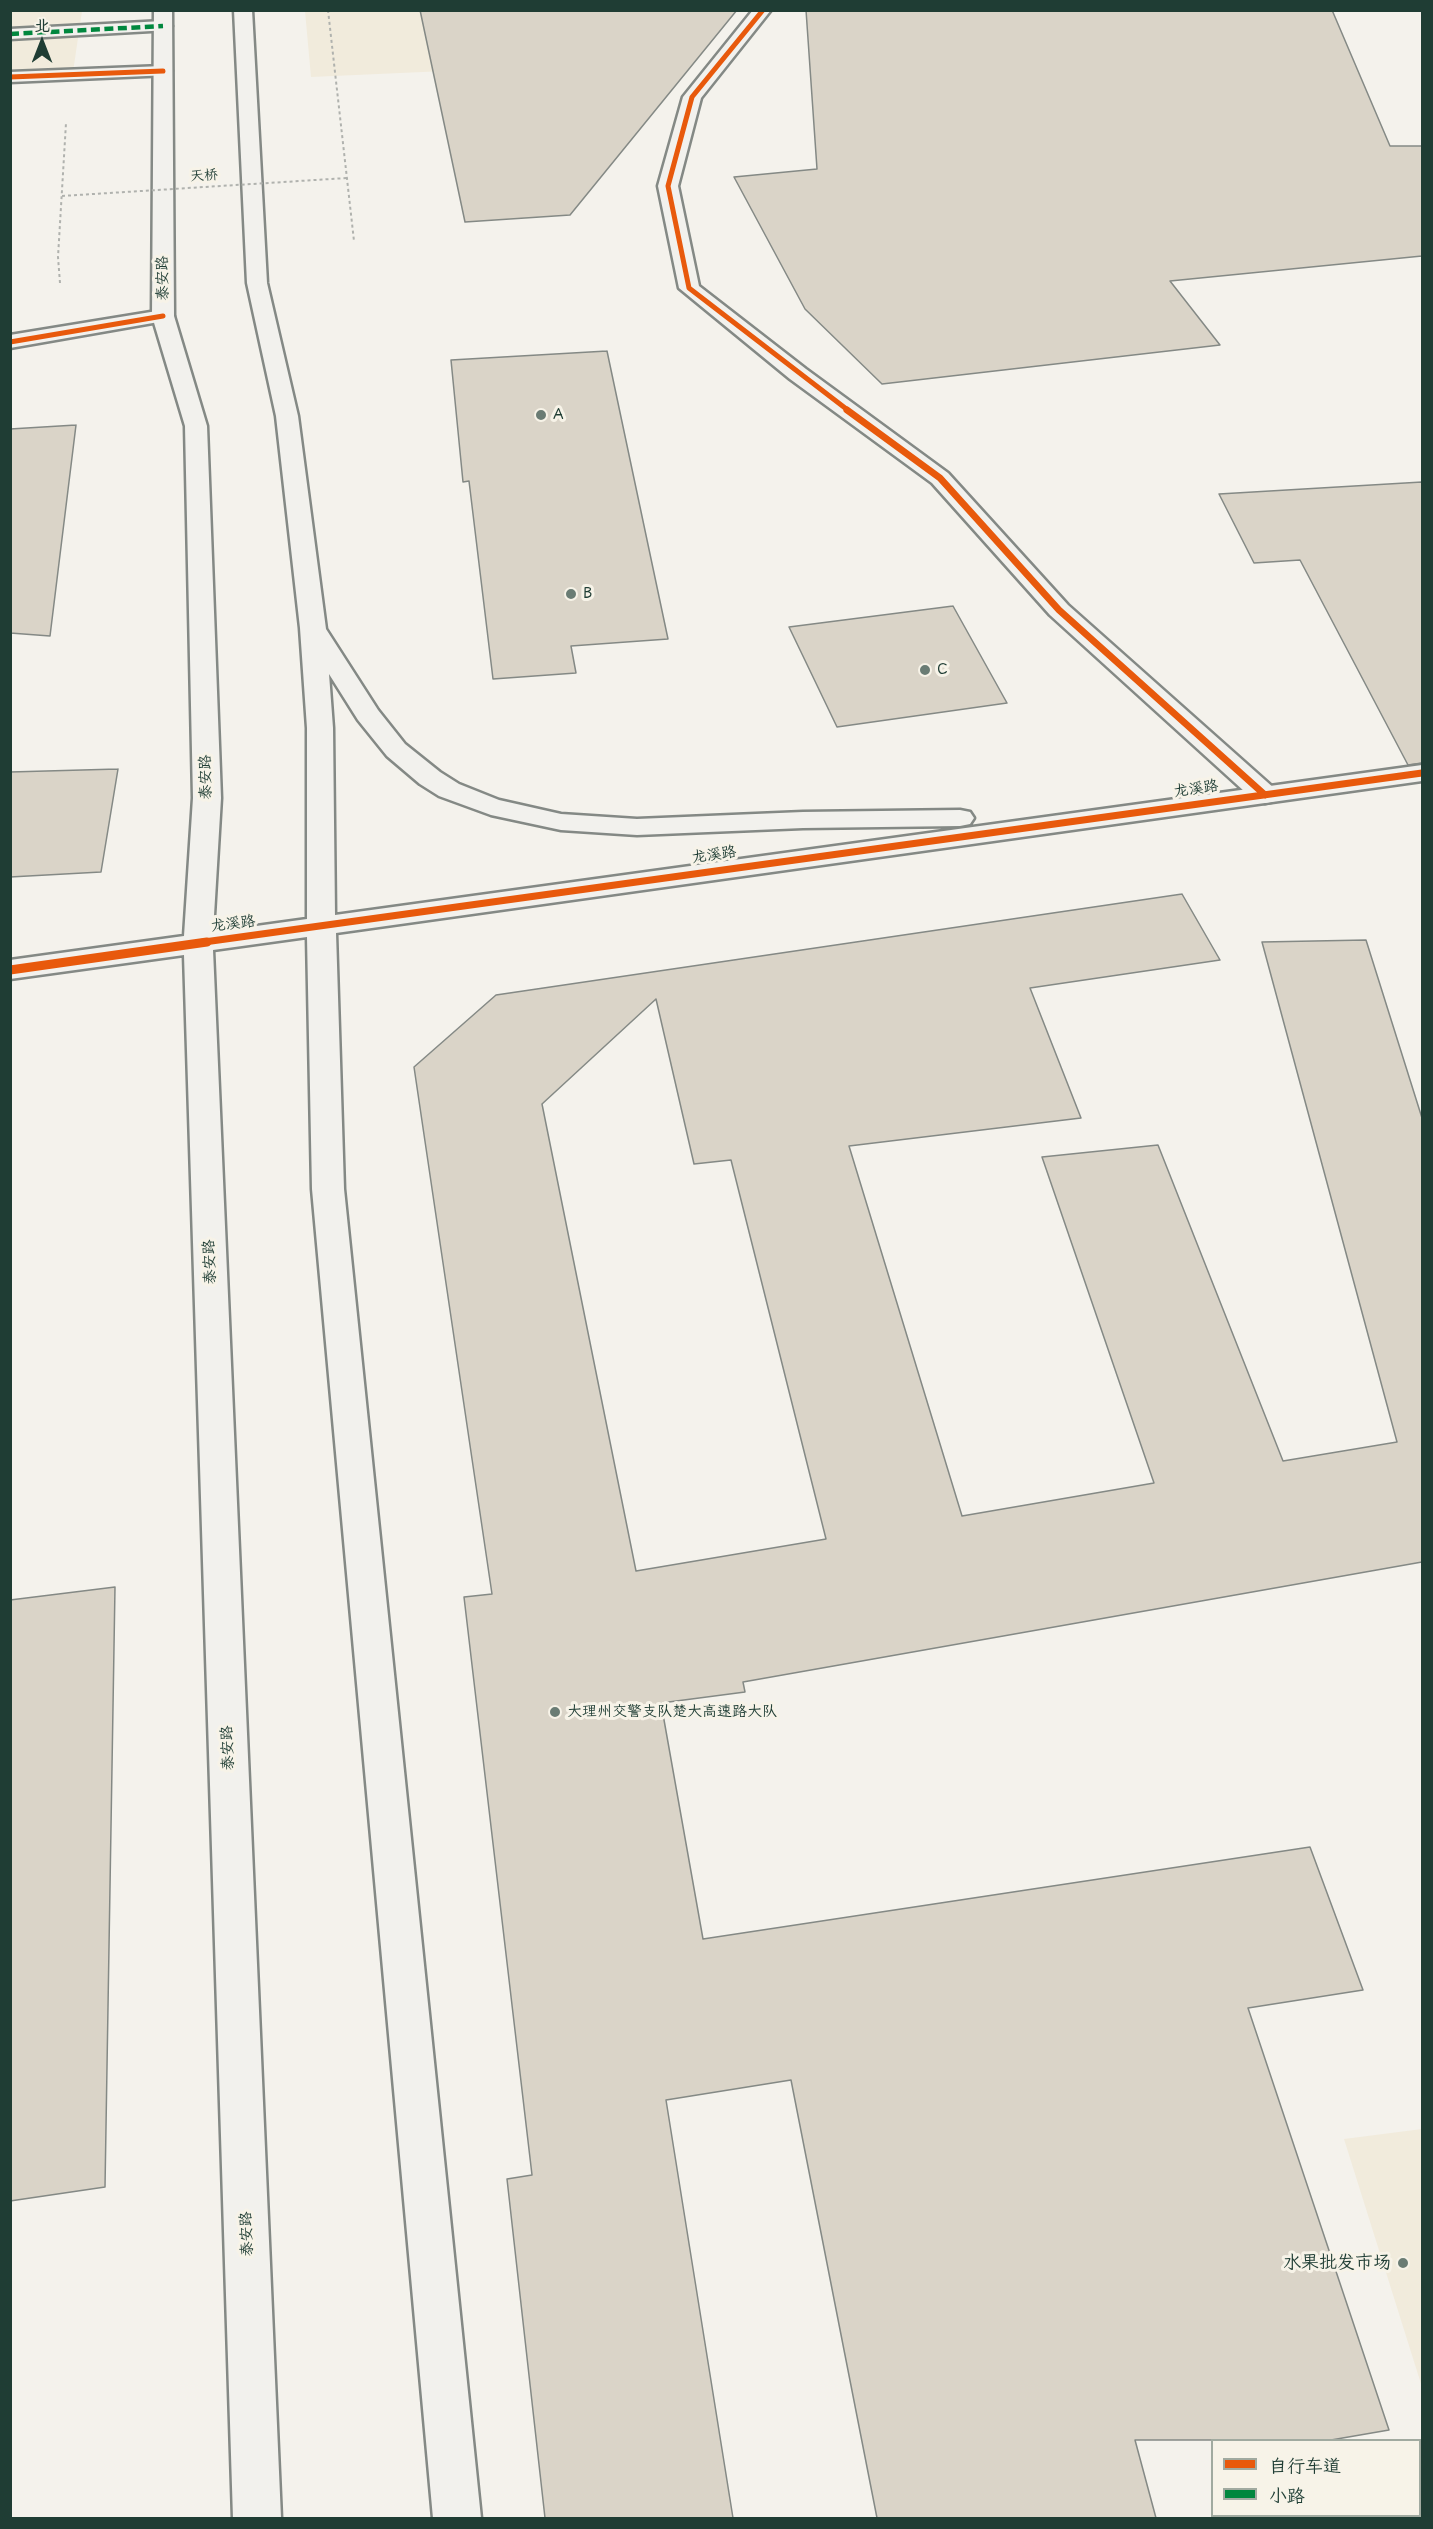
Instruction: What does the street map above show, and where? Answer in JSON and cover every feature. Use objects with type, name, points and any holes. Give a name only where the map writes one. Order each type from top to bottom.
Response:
[{"type":"main road","points":[[243,10],[257,284],[287,416],[313,628],[320,728],[321,927],[328,1189],[457,2518]]},
{"type":"main road","points":[[763,10],[693,97],[668,186],[689,288],[798,374],[940,478],[1059,610],[1265,795]]},
{"type":"main road","points":[[10,34],[163,18]]},
{"type":"main road","name":"泰安路","points":[[163,18],[164,316],[196,426],[207,798],[198,943],[257,2518]]},
{"type":"main road","points":[[10,77],[163,71]]},
{"type":"main road","points":[[10,342],[164,316]]},
{"type":"main road","points":[[313,628],[367,714],[396,750],[412,765],[449,789],[491,807],[514,813],[561,822],[638,827],[803,820],[1097,817]]},
{"type":"main road","name":"龙溪路","points":[[10,970],[1422,773]]},
{"type":"path","points":[[328,10],[354,241]]},
{"type":"path","points":[[58,257],[65,139]]},
{"type":"shaded area","points":[[10,11],[82,11],[73,72],[11,74]]},
{"type":"shaded area","points":[[305,11],[534,11],[490,69],[311,77]]},
{"type":"shaded area","name":"水果批发市场","points":[[1422,2129],[1422,2387],[1344,2139]]},
{"type":"building","points":[[420,10],[737,10],[570,215],[465,222]]},
{"type":"building","points":[[806,10],[1332,10],[1390,146],[1422,146],[1422,256],[1170,281],[1220,345],[882,384],[805,309],[734,177],[817,169]]},
{"type":"building","points":[[607,351],[668,639],[571,646],[576,673],[493,679],[469,481],[463,482],[451,360]]},
{"type":"building","points":[[76,425],[50,636],[10,633],[10,429]]},
{"type":"building","points":[[1422,482],[1422,763],[1408,765],[1300,560],[1254,563],[1219,494]]},
{"type":"building","name":"C","points":[[953,606],[1007,703],[837,727],[789,627]]},
{"type":"building","points":[[118,769],[101,872],[10,877],[10,772]]},
{"type":"building","points":[[1182,894],[1220,960],[1030,988],[1081,1118],[849,1146],[962,1516],[1154,1483],[1042,1157],[1158,1145],[1283,1461],[1397,1442],[1262,942],[1366,940],[1422,1118],[1422,1562],[743,1682],[745,1692],[661,1703],[703,1939],[1310,1847],[1363,1990],[1248,2008],[1389,2430],[1337,2439],[1135,2440],[1156,2518],[877,2518],[791,2080],[666,2100],[733,2518],[545,2518],[507,2179],[532,2175],[464,1597],[492,1594],[414,1067],[496,995]],"holes":[[[656,999],[694,1164],[731,1160],[826,1539],[636,1571],[542,1104]]]},
{"type":"building","points":[[115,1587],[105,2187],[10,2201],[10,1600]]},
{"type":"marked path","points":[[10,34],[163,26]]},
{"type":"cycle path","points":[[763,10],[692,97],[668,186],[689,288],[798,374],[940,478],[1059,610],[1265,795]]},
{"type":"cycle path","points":[[10,77],[163,71]]},
{"type":"cycle path","points":[[10,342],[163,316]]},
{"type":"cycle path","points":[[10,970],[756,864],[1422,773]]},
{"type":"place","name":"A","points":[[541,415]]},
{"type":"place","name":"B","points":[[571,594]]},
{"type":"place","name":"C","points":[[925,670]]},
{"type":"place","name":"大理州交警支队楚大高速路大队","points":[[555,1712]]},
{"type":"place","name":"水果批发市场","points":[[1403,2263]]}]
